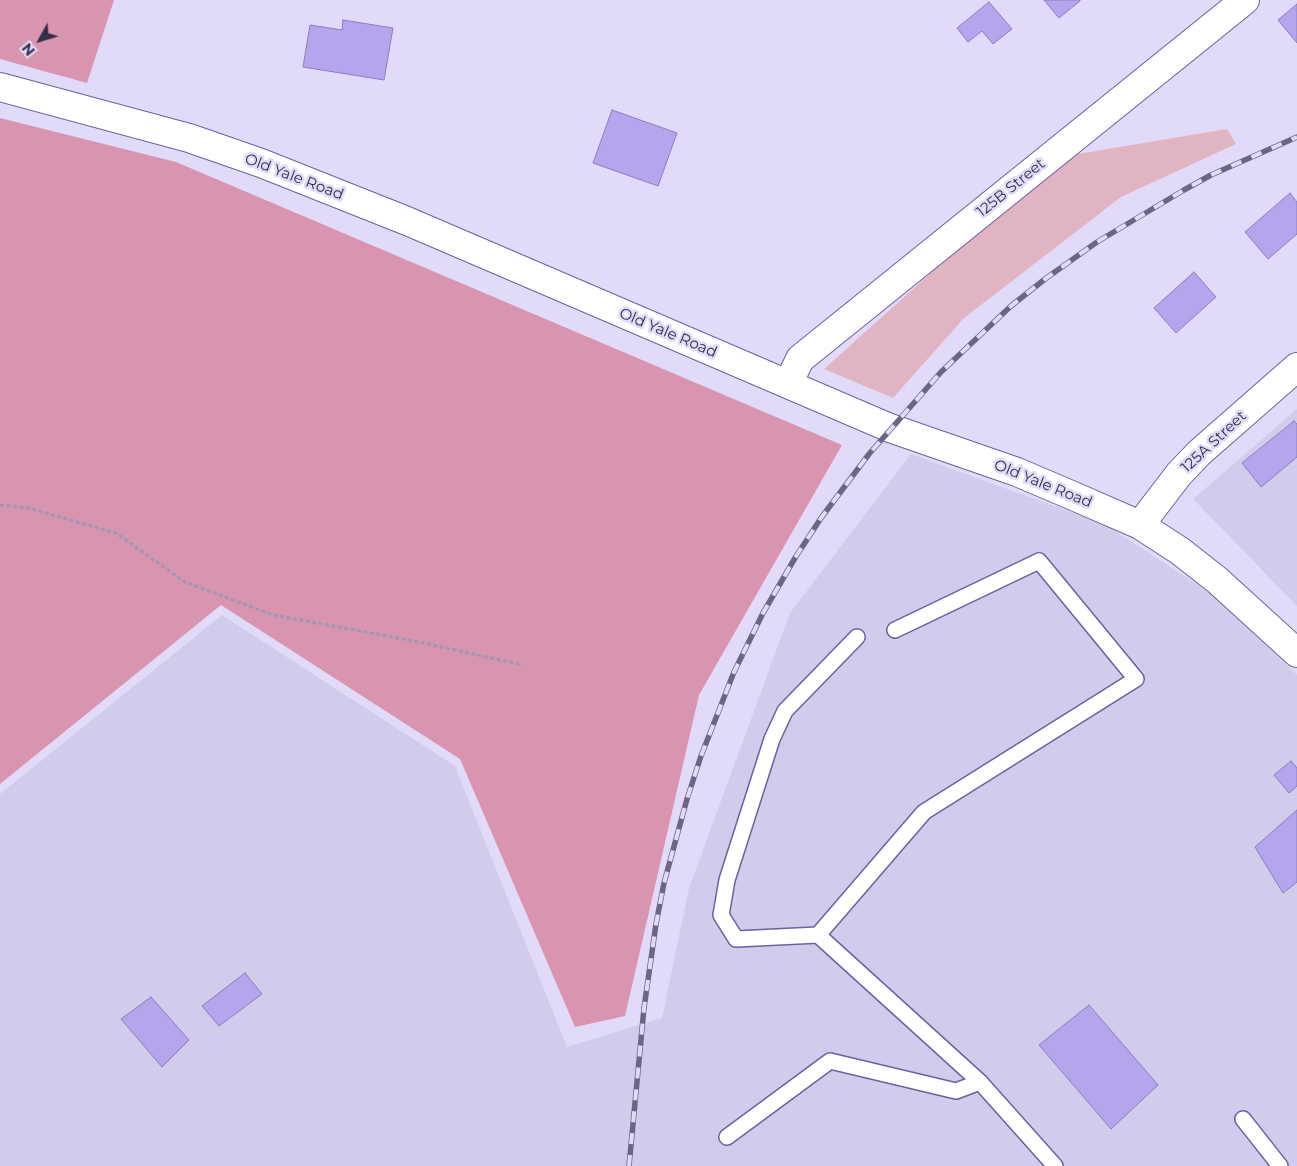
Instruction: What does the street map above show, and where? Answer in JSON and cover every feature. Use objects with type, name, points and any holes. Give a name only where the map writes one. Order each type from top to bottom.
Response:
[{"type":"main road","name":"125B Street","points":[[788,384],[800,359],[1245,0]]},
{"type":"main road","name":"Old Yale Road","points":[[0,87],[189,138],[261,163],[407,221],[890,428],[1017,472],[1140,525],[1180,551],[1216,580],[1297,653]]},
{"type":"main road","name":"125A Street","points":[[1140,525],[1179,474],[1199,453],[1297,367]]},
{"type":"lane","points":[[818,935],[924,812],[1136,679],[1039,561],[895,630]]},
{"type":"lane","points":[[857,636],[785,711],[772,739],[730,871],[721,915],[736,940],[818,935],[980,1082],[1055,1166]]},
{"type":"lane","points":[[727,1137],[830,1061],[956,1091],[980,1082]]},
{"type":"lane","points":[[1243,1119],[1280,1166]]},
{"type":"path","points":[[0,505],[28,508],[116,533],[185,582],[273,615],[414,641],[523,665]]},
{"type":"shaded area","points":[[0,0],[114,0],[87,83],[0,59]]},
{"type":"shaded area","points":[[0,118],[176,162],[842,445],[699,695],[625,1016],[575,1027],[460,759],[221,605],[0,784]]},
{"type":"shaded area","points":[[1227,129],[1236,144],[1121,197],[964,318],[893,398],[824,369],[1060,157]]},
{"type":"shaded area","points":[[1297,409],[1297,606],[1193,499]]},
{"type":"shaded area","points":[[911,454],[1106,525],[1215,596],[1297,675],[1297,1166],[0,1166],[0,794],[222,615],[455,766],[567,1047],[662,1018],[689,888],[790,613]]},
{"type":"building","points":[[1044,0],[1080,0],[1080,1],[1059,18]]},
{"type":"building","points":[[989,2],[1012,29],[993,44],[982,31],[968,42],[957,28]]},
{"type":"building","points":[[1297,4],[1297,43],[1278,20]]},
{"type":"building","points":[[343,20],[393,28],[384,80],[303,67],[310,25],[342,30]]},
{"type":"building","points":[[612,110],[677,133],[658,186],[593,163]]},
{"type":"building","points":[[1290,193],[1297,202],[1297,234],[1268,259],[1245,232]]},
{"type":"building","points":[[1194,272],[1216,297],[1176,333],[1154,308]]},
{"type":"building","points":[[1294,421],[1297,424],[1297,457],[1261,487],[1242,463]]},
{"type":"building","points":[[1291,761],[1297,768],[1297,786],[1289,793],[1274,775]]},
{"type":"building","points":[[1297,810],[1297,882],[1283,893],[1255,847]]},
{"type":"building","points":[[245,973],[262,994],[219,1026],[202,1006]]},
{"type":"building","points":[[151,997],[189,1040],[162,1067],[121,1019]]},
{"type":"building","points":[[1089,1005],[1158,1085],[1111,1129],[1039,1045]]},
{"type":"railway","points":[[629,1166],[644,1008],[664,883],[701,756],[734,672],[763,613],[795,558],[821,518],[869,454],[941,372],[1011,306],[1097,242],[1184,190],[1211,175],[1297,137]]}]
